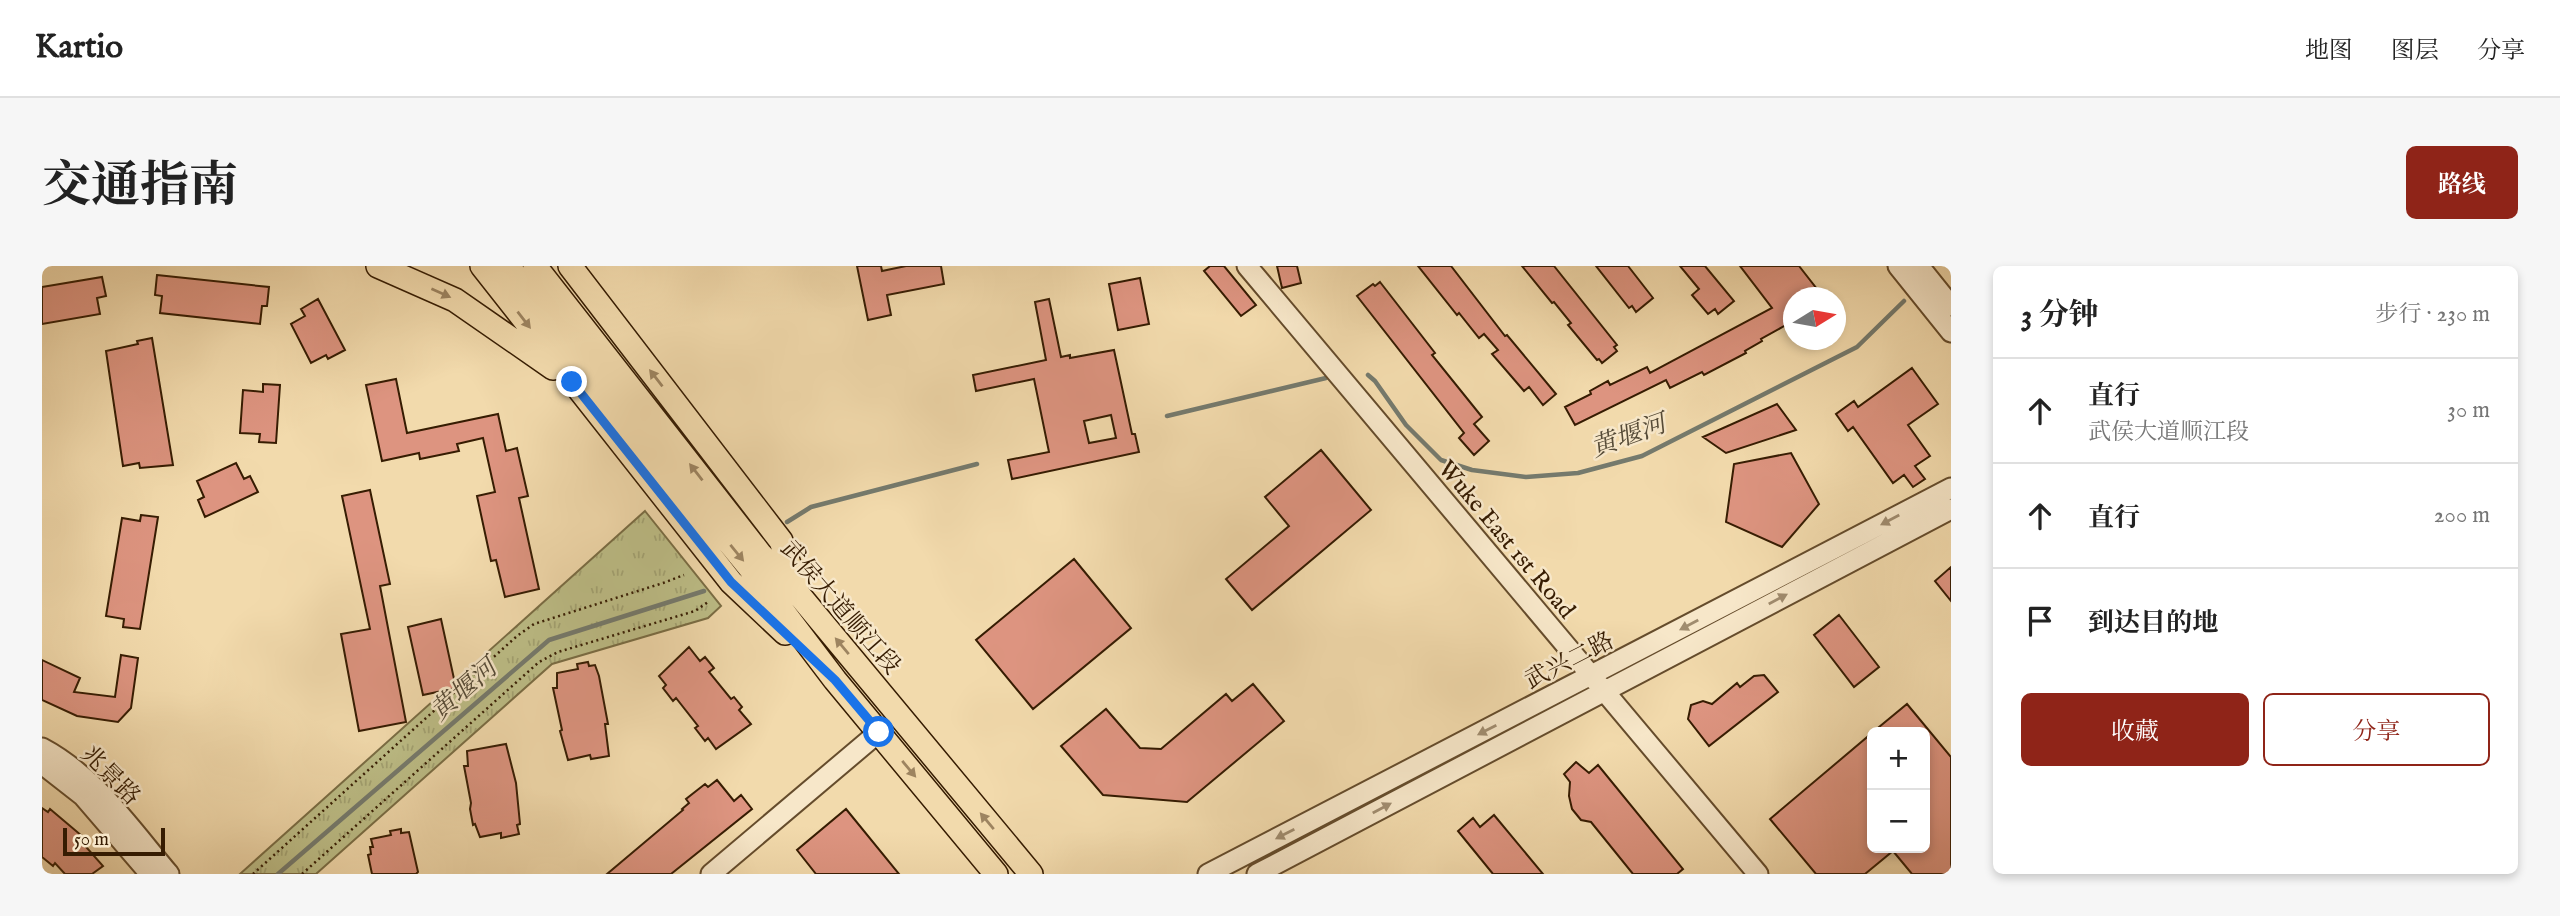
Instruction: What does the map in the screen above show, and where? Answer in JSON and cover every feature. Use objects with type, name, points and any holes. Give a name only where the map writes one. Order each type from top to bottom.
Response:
[{"type":"main road","points":[[378,266],[455,300],[572,382]]},
{"type":"main road","points":[[482,266],[731,582],[835,680]]},
{"type":"main road","points":[[508,266],[609,379]]},
{"type":"main road","points":[[535,266],[609,379]]},
{"type":"main road","points":[[570,266],[781,541],[800,596]]},
{"type":"main road","name":"武侯大道顺江段","points":[[609,379],[761,555],[800,596],[1031,874]]},
{"type":"main road","name":"武侯大道顺江段","points":[[609,379],[835,680],[996,874]]},
{"type":"street","name":"Wuke East 1st Road","points":[[1247,266],[1758,874]]},
{"type":"street","points":[[1898,266],[1951,332]]},
{"type":"street","points":[[1919,266],[1951,306]]},
{"type":"street","name":"武兴二路","points":[[1208,874],[1598,683],[1951,488]]},
{"type":"street","points":[[1257,874],[1598,683],[1951,509]]},
{"type":"street","points":[[711,874],[879,732]]},
{"type":"street","name":"兆景路","points":[[42,748],[56,755],[100,792],[169,874]]},
{"type":"street","name":"兆景路","points":[[42,764],[83,796],[150,874]]},
{"type":"path","points":[[253,874],[525,630],[554,616],[684,575]]},
{"type":"path","points":[[302,874],[539,662],[558,652],[695,611],[708,603]]},
{"type":"green space","points":[[645,511],[721,606],[708,618],[552,664],[316,874],[240,874]]},
{"type":"building","points":[[857,266],[881,266],[882,271],[906,266],[941,266],[944,284],[887,295],[891,315],[868,320]]},
{"type":"building","points":[[1210,266],[1224,266],[1256,305],[1241,316],[1204,271]]},
{"type":"building","points":[[1277,266],[1297,266],[1301,283],[1282,288]]},
{"type":"building","points":[[1418,266],[1451,266],[1505,336],[1507,335],[1556,394],[1543,405],[1529,387],[1524,391],[1492,354],[1498,350],[1484,334],[1479,338],[1459,313],[1457,315]]},
{"type":"building","points":[[1522,266],[1554,266],[1617,345],[1614,347],[1617,351],[1602,363],[1597,360],[1568,325],[1571,323]]},
{"type":"building","points":[[1596,266],[1628,266],[1653,298],[1636,312],[1632,306],[1629,308]]},
{"type":"building","points":[[1680,266],[1705,266],[1734,301],[1718,314],[1715,309],[1708,314],[1692,295],[1699,289]]},
{"type":"building","points":[[1740,266],[1799,266],[1815,287],[1783,287],[1783,327],[1761,339],[1762,341],[1745,351],[1746,353],[1704,375],[1702,372],[1670,388],[1666,380],[1575,425],[1565,407],[1591,394],[1590,391],[1608,381],[1610,385],[1647,367],[1650,373],[1772,308]]},
{"type":"building","points":[[157,275],[269,287],[267,306],[262,306],[260,324],[160,313],[162,296],[155,295]]},
{"type":"building","points":[[102,277],[106,296],[97,298],[100,314],[42,324],[42,287]]},
{"type":"building","points":[[1140,278],[1149,324],[1118,330],[1109,284]]},
{"type":"building","points":[[1380,282],[1435,353],[1432,355],[1482,417],[1474,424],[1489,441],[1474,455],[1459,438],[1464,433],[1357,296]]},
{"type":"building","points":[[318,299],[345,350],[328,359],[326,355],[311,363],[291,324],[305,316],[301,309]]},
{"type":"building","points":[[1049,299],[1061,357],[1070,355],[1070,358],[1114,350],[1132,434],[1135,434],[1139,452],[1012,479],[1008,460],[1049,452],[1034,379],[976,391],[973,375],[1046,360],[1035,302]],"holes":[[[1111,415],[1116,438],[1089,443],[1084,421]]]},
{"type":"building","points":[[152,338],[173,465],[140,468],[139,463],[123,466],[106,351]]},
{"type":"building","points":[[1912,368],[1938,404],[1908,425],[1930,456],[1915,466],[1925,479],[1913,487],[1904,475],[1893,483],[1853,427],[1848,431],[1836,414],[1854,401],[1858,407]]},
{"type":"building","points":[[396,379],[407,433],[498,414],[506,451],[517,448],[528,496],[519,498],[539,589],[505,597],[496,560],[491,561],[477,496],[495,492],[483,438],[457,444],[459,451],[420,459],[419,453],[382,461],[366,385]]},
{"type":"building","points":[[263,384],[280,385],[276,443],[259,442],[260,434],[240,433],[243,390],[263,392]]},
{"type":"building","points":[[1777,404],[1796,430],[1726,453],[1703,437]]},
{"type":"building","points":[[1321,450],[1371,510],[1252,610],[1226,579],[1289,526],[1265,497]]},
{"type":"building","points":[[1791,453],[1819,504],[1782,547],[1726,522],[1734,464]]},
{"type":"building","points":[[236,463],[244,479],[250,476],[258,492],[205,517],[198,500],[204,497],[197,481]]},
{"type":"building","points":[[370,490],[390,584],[380,586],[406,722],[359,731],[341,634],[370,629],[342,496]]},
{"type":"building","points":[[141,515],[158,517],[140,629],[123,627],[124,619],[106,616],[122,518],[140,521]]},
{"type":"building","points":[[1074,559],[1131,628],[1033,709],[976,640]]},
{"type":"building","points":[[1951,567],[1951,601],[1935,581]]},
{"type":"building","points":[[1839,615],[1879,667],[1854,687],[1814,635]]},
{"type":"building","points":[[441,619],[456,688],[423,695],[408,627]]},
{"type":"building","points":[[689,647],[700,661],[705,657],[714,668],[709,672],[731,699],[734,697],[742,707],[739,710],[751,724],[716,749],[708,738],[705,741],[695,728],[698,726],[676,698],[673,701],[663,688],[666,685],[659,676]]},
{"type":"building","points":[[121,655],[138,658],[131,708],[118,722],[77,716],[42,700],[42,660],[80,678],[74,692],[115,697]]},
{"type":"building","points":[[588,662],[589,666],[595,665],[599,676],[608,724],[605,724],[609,756],[591,759],[590,755],[568,760],[553,688],[557,688],[557,673],[578,669],[577,664]]},
{"type":"building","points":[[1764,675],[1778,692],[1709,746],[1688,719],[1691,705],[1703,701],[1712,704],[1737,683],[1740,687],[1754,676]]},
{"type":"building","points":[[1253,684],[1284,721],[1187,802],[1103,795],[1061,746],[1106,709],[1140,748],[1161,749],[1226,694],[1232,701]]},
{"type":"building","points":[[1907,704],[1926,727],[1879,727]]},
{"type":"building","points":[[1930,732],[1951,757],[1951,874],[1912,874],[1895,853],[1930,853]]},
{"type":"building","points":[[1867,737],[1867,853],[1891,853],[1865,874],[1816,874],[1770,819]]},
{"type":"building","points":[[506,744],[516,783],[519,834],[501,838],[501,833],[480,837],[475,824],[473,825],[470,809],[464,766],[468,766],[467,751]]},
{"type":"building","points":[[1576,762],[1589,773],[1598,765],[1683,869],[1677,874],[1633,874],[1591,822],[1581,820],[1572,809],[1570,782],[1564,774]]},
{"type":"building","points":[[717,780],[734,801],[741,795],[752,809],[671,874],[607,874],[683,810],[689,803],[686,799],[705,784],[708,787]]},
{"type":"building","points":[[42,808],[48,812],[50,809],[82,836],[79,839],[103,866],[92,874],[65,874],[55,863],[53,866],[42,857]]},
{"type":"building","points":[[846,809],[899,874],[816,874],[797,850]]},
{"type":"building","points":[[1494,815],[1543,874],[1493,874],[1458,831],[1473,818],[1480,827]]},
{"type":"building","points":[[401,829],[401,833],[409,832],[418,872],[372,874],[368,855],[371,854],[370,847],[373,847],[371,839],[391,835],[390,831]]},
{"type":"waterway","name":"黄堰河","points":[[1368,375],[1406,425],[1441,460],[1472,470],[1526,477],[1578,473],[1642,456],[1857,347],[1904,301]]},
{"type":"waterway","name":"黄堰河","points":[[1167,416],[1326,378]]},
{"type":"waterway","name":"黄堰河","points":[[787,522],[811,507],[977,464]]},
{"type":"waterway","name":"黄堰河","points":[[278,874],[549,640],[704,591]]},
{"type":"route","points":[[572,382],[731,582],[835,680],[879,732]]}]
